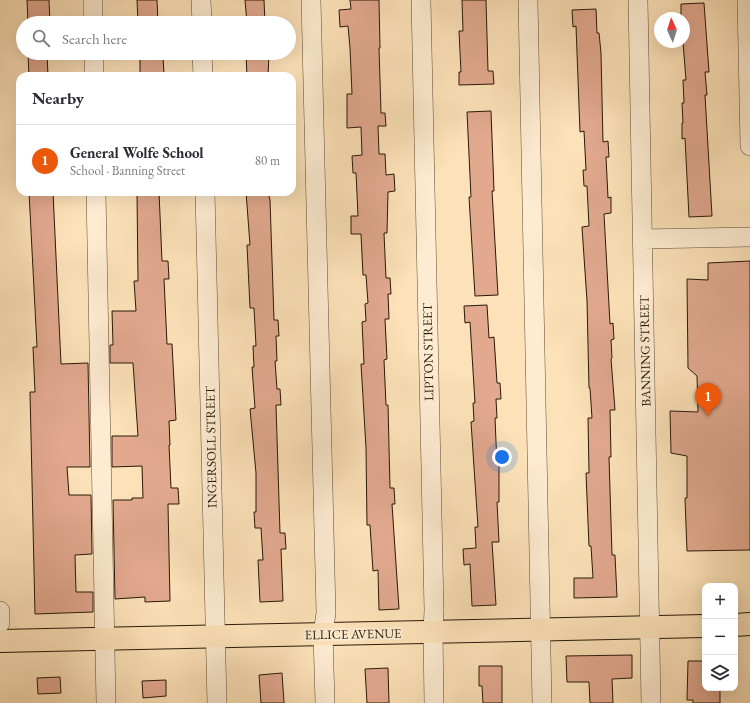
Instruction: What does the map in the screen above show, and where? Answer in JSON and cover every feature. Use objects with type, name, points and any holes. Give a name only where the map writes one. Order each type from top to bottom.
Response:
[{"type":"main road","points":[[738,625],[750,624]]},
{"type":"main road","name":"ELLICE AVENUE","points":[[0,641],[702,626]]},
{"type":"street","points":[[93,0],[93,16]]},
{"type":"street","points":[[201,0],[202,16]]},
{"type":"street","points":[[311,0],[326,614],[323,634],[325,703]]},
{"type":"street","name":"LIPTON STREET","points":[[420,0],[434,594],[434,703]]},
{"type":"street","points":[[528,0],[542,703]]},
{"type":"street","name":"BANNING STREET","points":[[638,0],[651,703]]},
{"type":"street","points":[[746,0],[750,146]]},
{"type":"street","points":[[94,60],[94,72]]},
{"type":"street","points":[[202,60],[203,72]]},
{"type":"street","points":[[96,196],[106,703]]},
{"type":"street","name":"INGERSOLL STREET","points":[[206,196],[216,703]]},
{"type":"street","points":[[643,239],[750,237]]},
{"type":"street","points":[[0,611],[0,623]]},
{"type":"building","points":[[27,0],[49,0],[50,16],[28,16]]},
{"type":"building","points":[[137,0],[157,0],[158,16],[138,16]]},
{"type":"building","points":[[245,0],[264,0],[265,16],[246,16]]},
{"type":"building","points":[[350,0],[379,0],[381,113],[385,113],[386,126],[378,126],[379,154],[385,154],[386,175],[394,174],[395,191],[388,192],[387,233],[384,233],[386,278],[390,278],[391,294],[388,294],[389,319],[385,319],[387,359],[384,360],[386,405],[388,405],[390,488],[394,488],[395,504],[392,504],[399,609],[379,610],[378,570],[373,571],[370,525],[367,525],[366,448],[361,364],[364,364],[362,322],[366,321],[365,304],[368,303],[366,275],[363,275],[361,234],[351,234],[351,216],[358,216],[356,173],[353,173],[352,156],[362,155],[361,127],[347,128],[347,94],[352,94],[350,48],[348,26],[340,27],[339,10],[351,9]]},
{"type":"building","points":[[462,0],[486,0],[488,71],[493,71],[494,84],[459,85],[459,72],[461,72],[459,31],[463,31]]},
{"type":"building","points":[[704,3],[709,72],[705,72],[707,95],[705,95],[712,216],[689,217],[685,138],[682,139],[682,103],[684,103],[683,80],[686,80],[683,48],[690,48],[690,12],[681,12],[681,4]]},
{"type":"building","points":[[596,9],[597,33],[599,33],[601,53],[603,142],[608,141],[609,157],[606,157],[608,198],[611,197],[611,213],[604,214],[610,324],[613,323],[614,339],[611,340],[611,359],[615,410],[610,410],[611,457],[609,457],[612,555],[615,555],[617,597],[574,598],[574,578],[593,578],[591,546],[589,546],[586,473],[589,473],[588,418],[592,418],[589,388],[587,301],[582,227],[589,226],[587,186],[584,186],[583,170],[586,170],[584,131],[580,132],[576,26],[573,27],[572,10]]},
{"type":"building","points":[[28,60],[47,60],[48,72],[29,72]]},
{"type":"building","points":[[140,60],[163,60],[164,72],[140,72]]},
{"type":"building","points":[[246,60],[269,60],[268,72],[247,72]]},
{"type":"building","points":[[491,111],[494,191],[492,191],[498,295],[475,296],[469,197],[471,197],[467,112]]},
{"type":"building","points":[[29,196],[53,196],[61,364],[88,363],[90,467],[67,467],[69,495],[91,495],[92,554],[75,555],[76,592],[93,592],[93,612],[35,614],[30,392],[35,392],[33,347],[37,347]]},
{"type":"building","points":[[137,196],[159,196],[162,261],[168,261],[169,279],[164,279],[167,344],[172,344],[176,420],[169,421],[171,488],[178,488],[179,504],[168,504],[170,601],[145,602],[145,597],[115,599],[113,500],[132,500],[132,498],[143,498],[142,466],[112,467],[112,436],[138,436],[133,363],[110,363],[110,345],[113,345],[112,311],[136,311],[134,281],[138,281]]},
{"type":"building","points":[[246,196],[269,196],[274,320],[278,320],[279,336],[276,336],[277,361],[275,361],[277,389],[280,389],[281,405],[276,405],[280,533],[285,533],[286,549],[281,549],[283,601],[260,602],[258,560],[263,560],[261,528],[255,528],[254,512],[256,512],[256,473],[250,409],[255,408],[252,367],[254,367],[253,346],[256,346],[254,308],[250,308],[247,245],[250,245]]},
{"type":"building","points":[[750,261],[750,550],[687,551],[685,498],[687,498],[687,456],[671,453],[670,411],[698,412],[697,376],[688,368],[687,279],[708,280],[708,263]]},
{"type":"building","points":[[487,305],[489,338],[494,337],[497,383],[500,383],[501,399],[496,399],[497,418],[495,418],[497,465],[499,465],[499,502],[497,502],[499,542],[492,542],[496,605],[472,606],[470,564],[464,565],[463,549],[476,548],[475,527],[478,527],[471,422],[474,421],[473,403],[475,403],[470,322],[465,323],[464,306]]},
{"type":"building","points":[[632,655],[632,678],[612,679],[613,703],[590,703],[589,682],[567,682],[566,656]]},
{"type":"building","points":[[688,661],[702,661],[702,691],[720,691],[720,703],[693,703],[693,700],[687,700]]},
{"type":"building","points":[[479,666],[502,666],[502,703],[483,703],[482,686],[479,686]]},
{"type":"building","points":[[388,668],[389,703],[367,703],[365,669]]},
{"type":"building","points":[[282,673],[284,703],[261,703],[259,675]]},
{"type":"building","points":[[60,677],[61,693],[38,694],[37,678]]},
{"type":"building","points":[[166,680],[166,696],[143,698],[142,681]]},
{"type":"place","name":"General Wolfe School","points":[[708,416]]}]
